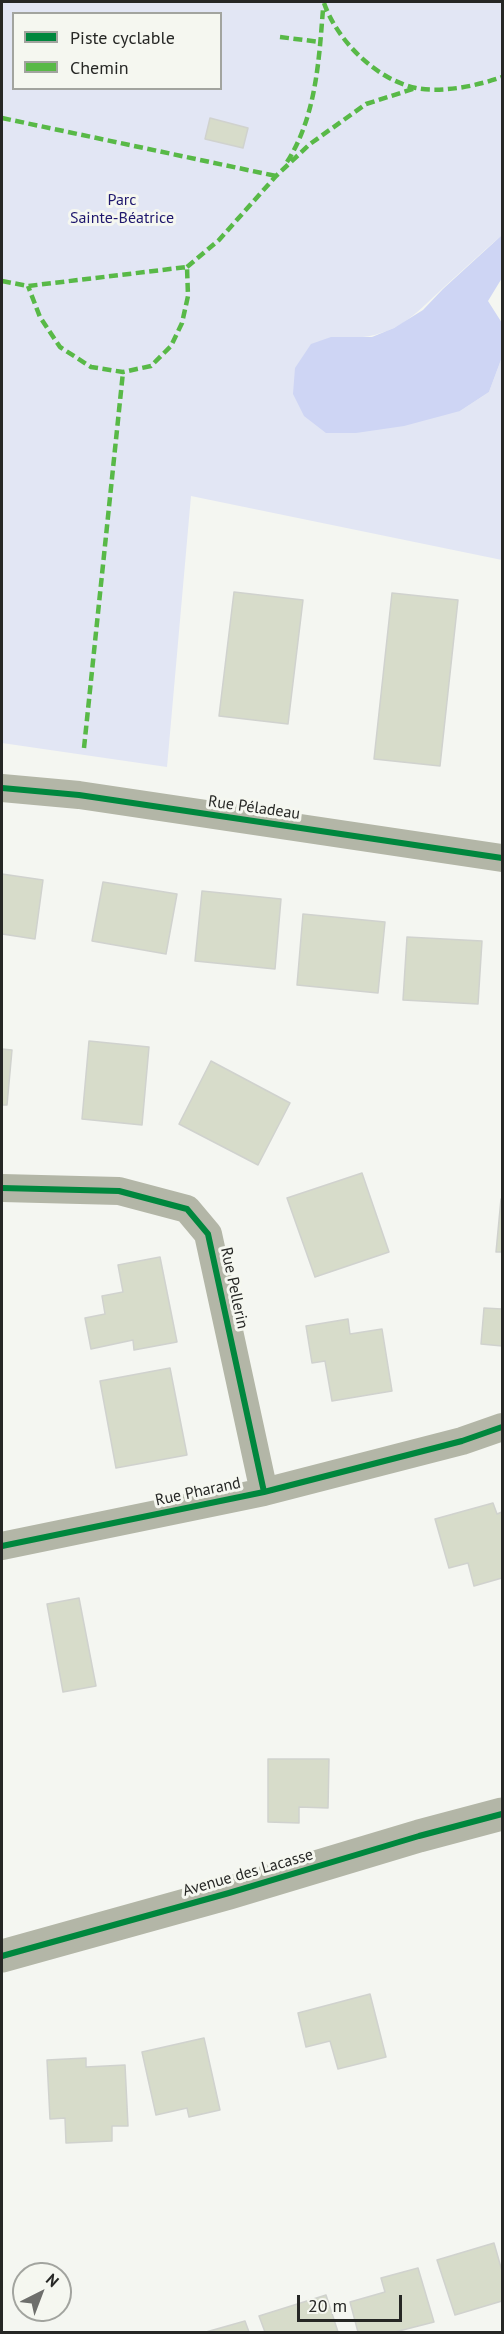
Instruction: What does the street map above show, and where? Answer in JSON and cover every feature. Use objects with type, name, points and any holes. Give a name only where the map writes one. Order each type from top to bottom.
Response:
[{"type":"street","name":"Rue Péladeau","points":[[2,788],[80,795],[502,858]]},
{"type":"street","name":"Rue Pellerin","points":[[2,1188],[119,1191],[187,1209],[194,1217],[208,1234],[264,1492]]},
{"type":"street","name":"Rue Pharand","points":[[2,1546],[264,1492],[462,1441],[502,1427]]},
{"type":"street","name":"Avenue des Lacasse","points":[[2,1956],[229,1893],[419,1836],[502,1815]]},
{"type":"green space","name":"Parc Sainte-Béatrice","points":[[2,2],[502,2],[502,235],[404,322],[382,333],[353,338],[460,411],[489,392],[502,357],[502,560],[191,496],[167,767],[2,743]]},
{"type":"water","points":[[502,235],[502,278],[488,301],[502,323],[502,357],[489,392],[460,411],[404,426],[356,433],[326,433],[304,416],[293,394],[295,368],[311,344],[331,337],[372,337],[394,328],[423,310]]},
{"type":"building","points":[[210,118],[248,128],[243,148],[205,139]]},
{"type":"building","points":[[234,592],[303,600],[288,724],[219,716]]},
{"type":"building","points":[[392,593],[458,600],[440,766],[374,759]]},
{"type":"building","points":[[2,874],[43,880],[35,939],[2,934]]},
{"type":"building","points":[[103,882],[177,894],[166,954],[92,941]]},
{"type":"building","points":[[202,891],[281,899],[275,969],[195,961]]},
{"type":"building","points":[[303,914],[385,922],[378,993],[297,985]]},
{"type":"building","points":[[407,937],[482,941],[478,1004],[403,1000]]},
{"type":"building","points":[[89,1041],[149,1047],[142,1125],[82,1119]]},
{"type":"building","points":[[2,1049],[12,1050],[7,1105],[2,1105]]},
{"type":"building","points":[[211,1061],[290,1103],[258,1165],[179,1124]]},
{"type":"building","points":[[362,1173],[389,1252],[315,1277],[287,1198]]},
{"type":"building","points":[[501,1199],[502,1252],[496,1252]]},
{"type":"building","points":[[160,1257],[177,1342],[134,1350],[133,1340],[91,1349],[85,1318],[105,1314],[102,1296],[123,1292],[118,1265]]},
{"type":"building","points":[[484,1308],[502,1309],[502,1346],[481,1344]]},
{"type":"building","points":[[348,1319],[350,1334],[382,1329],[392,1391],[332,1401],[325,1361],[312,1363],[306,1326]]},
{"type":"building","points":[[170,1368],[187,1455],[116,1468],[100,1381]]},
{"type":"building","points":[[493,1503],[497,1514],[502,1512],[502,1578],[474,1586],[468,1563],[449,1568],[435,1519]]},
{"type":"building","points":[[79,1598],[96,1686],[63,1692],[47,1604]]},
{"type":"building","points":[[268,1759],[329,1759],[328,1808],[299,1807],[299,1823],[268,1822]]},
{"type":"building","points":[[370,1994],[386,2057],[338,2069],[330,2041],[306,2047],[298,2013]]},
{"type":"building","points":[[204,2038],[220,2110],[189,2117],[187,2108],[156,2115],[142,2052]]},
{"type":"building","points":[[86,2058],[86,2067],[125,2065],[128,2126],[112,2126],[112,2141],[66,2143],[65,2118],[50,2119],[47,2060]]},
{"type":"building","points":[[494,2243],[502,2271],[502,2301],[455,2315],[437,2260]]},
{"type":"building","points":[[418,2268],[434,2322],[395,2332],[358,2332],[350,2302],[385,2292],[381,2278]]},
{"type":"building","points":[[326,2295],[338,2332],[265,2332],[259,2316]]},
{"type":"building","points":[[245,2321],[249,2332],[206,2332]]},
{"type":"marked path","points":[[324,3],[338,31],[348,44],[372,67],[401,83],[416,88],[448,89],[471,86],[502,77]]},
{"type":"marked path","points":[[287,162],[297,145],[310,107],[317,68],[323,9]]},
{"type":"marked path","points":[[280,37],[320,42]]},
{"type":"marked path","points":[[187,267],[219,240],[276,176],[310,144],[366,104],[416,88]]},
{"type":"marked path","points":[[2,118],[276,176]]},
{"type":"marked path","points":[[2,281],[28,286],[187,267],[188,296],[182,323],[171,346],[151,366],[123,372],[91,367],[60,347],[40,317],[28,286]]},
{"type":"marked path","points":[[84,748],[123,372]]},
{"type":"cycle path","points":[[2,788],[79,795],[502,858]]},
{"type":"cycle path","points":[[2,1188],[119,1191],[187,1209],[208,1234],[264,1492]]},
{"type":"cycle path","points":[[2,1546],[264,1492],[462,1441],[502,1427]]},
{"type":"cycle path","points":[[2,1956],[502,1814]]}]
